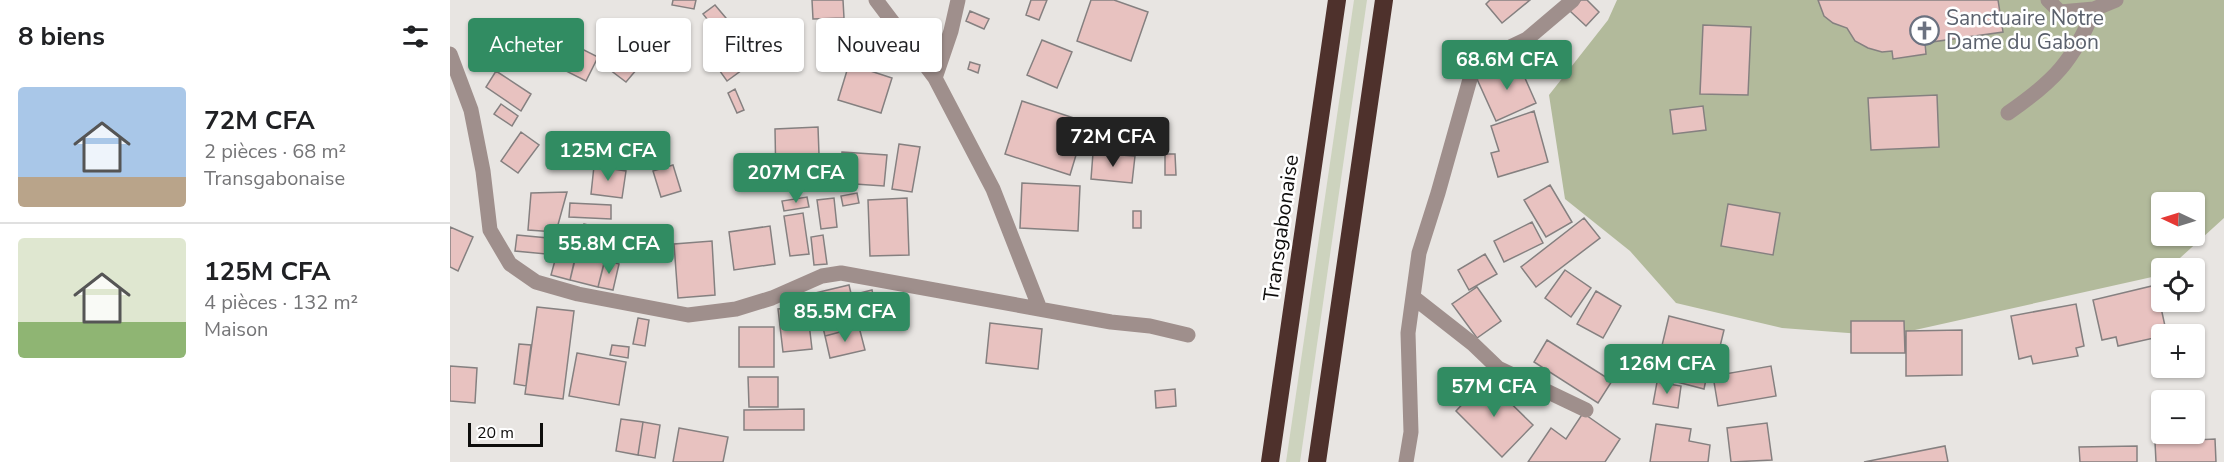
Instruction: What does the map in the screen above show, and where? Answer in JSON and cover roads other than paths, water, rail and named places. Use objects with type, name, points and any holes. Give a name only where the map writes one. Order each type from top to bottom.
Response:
[{"type":"highway","name":"Transgabonaise","points":[[1270,462],[1337,0]]},
{"type":"highway","points":[[1317,462],[1384,0]]},
{"type":"street","points":[[876,0],[935,78],[993,189],[1040,309]]},
{"type":"street","points":[[935,78],[951,31],[958,0]]},
{"type":"street","points":[[1406,462],[1411,432],[1408,333],[1419,253],[1472,72],[1483,60],[1527,39],[1573,0]]},
{"type":"street","points":[[2048,0],[2060,12],[2094,9],[2116,0]]},
{"type":"street","points":[[2008,113],[2059,73],[2082,39],[2094,9]]},
{"type":"street","points":[[450,54],[471,110],[483,171],[490,230],[510,264],[536,282],[578,294],[688,315],[736,309],[772,298],[822,276],[841,273],[1111,322],[1150,326],[1188,335]]},
{"type":"street","points":[[1413,297],[1473,344],[1498,368],[1587,410]]},
{"type":"place","name":"Sanctuaire Notre Dame du Gabon","points":[[1925,30]]}]
